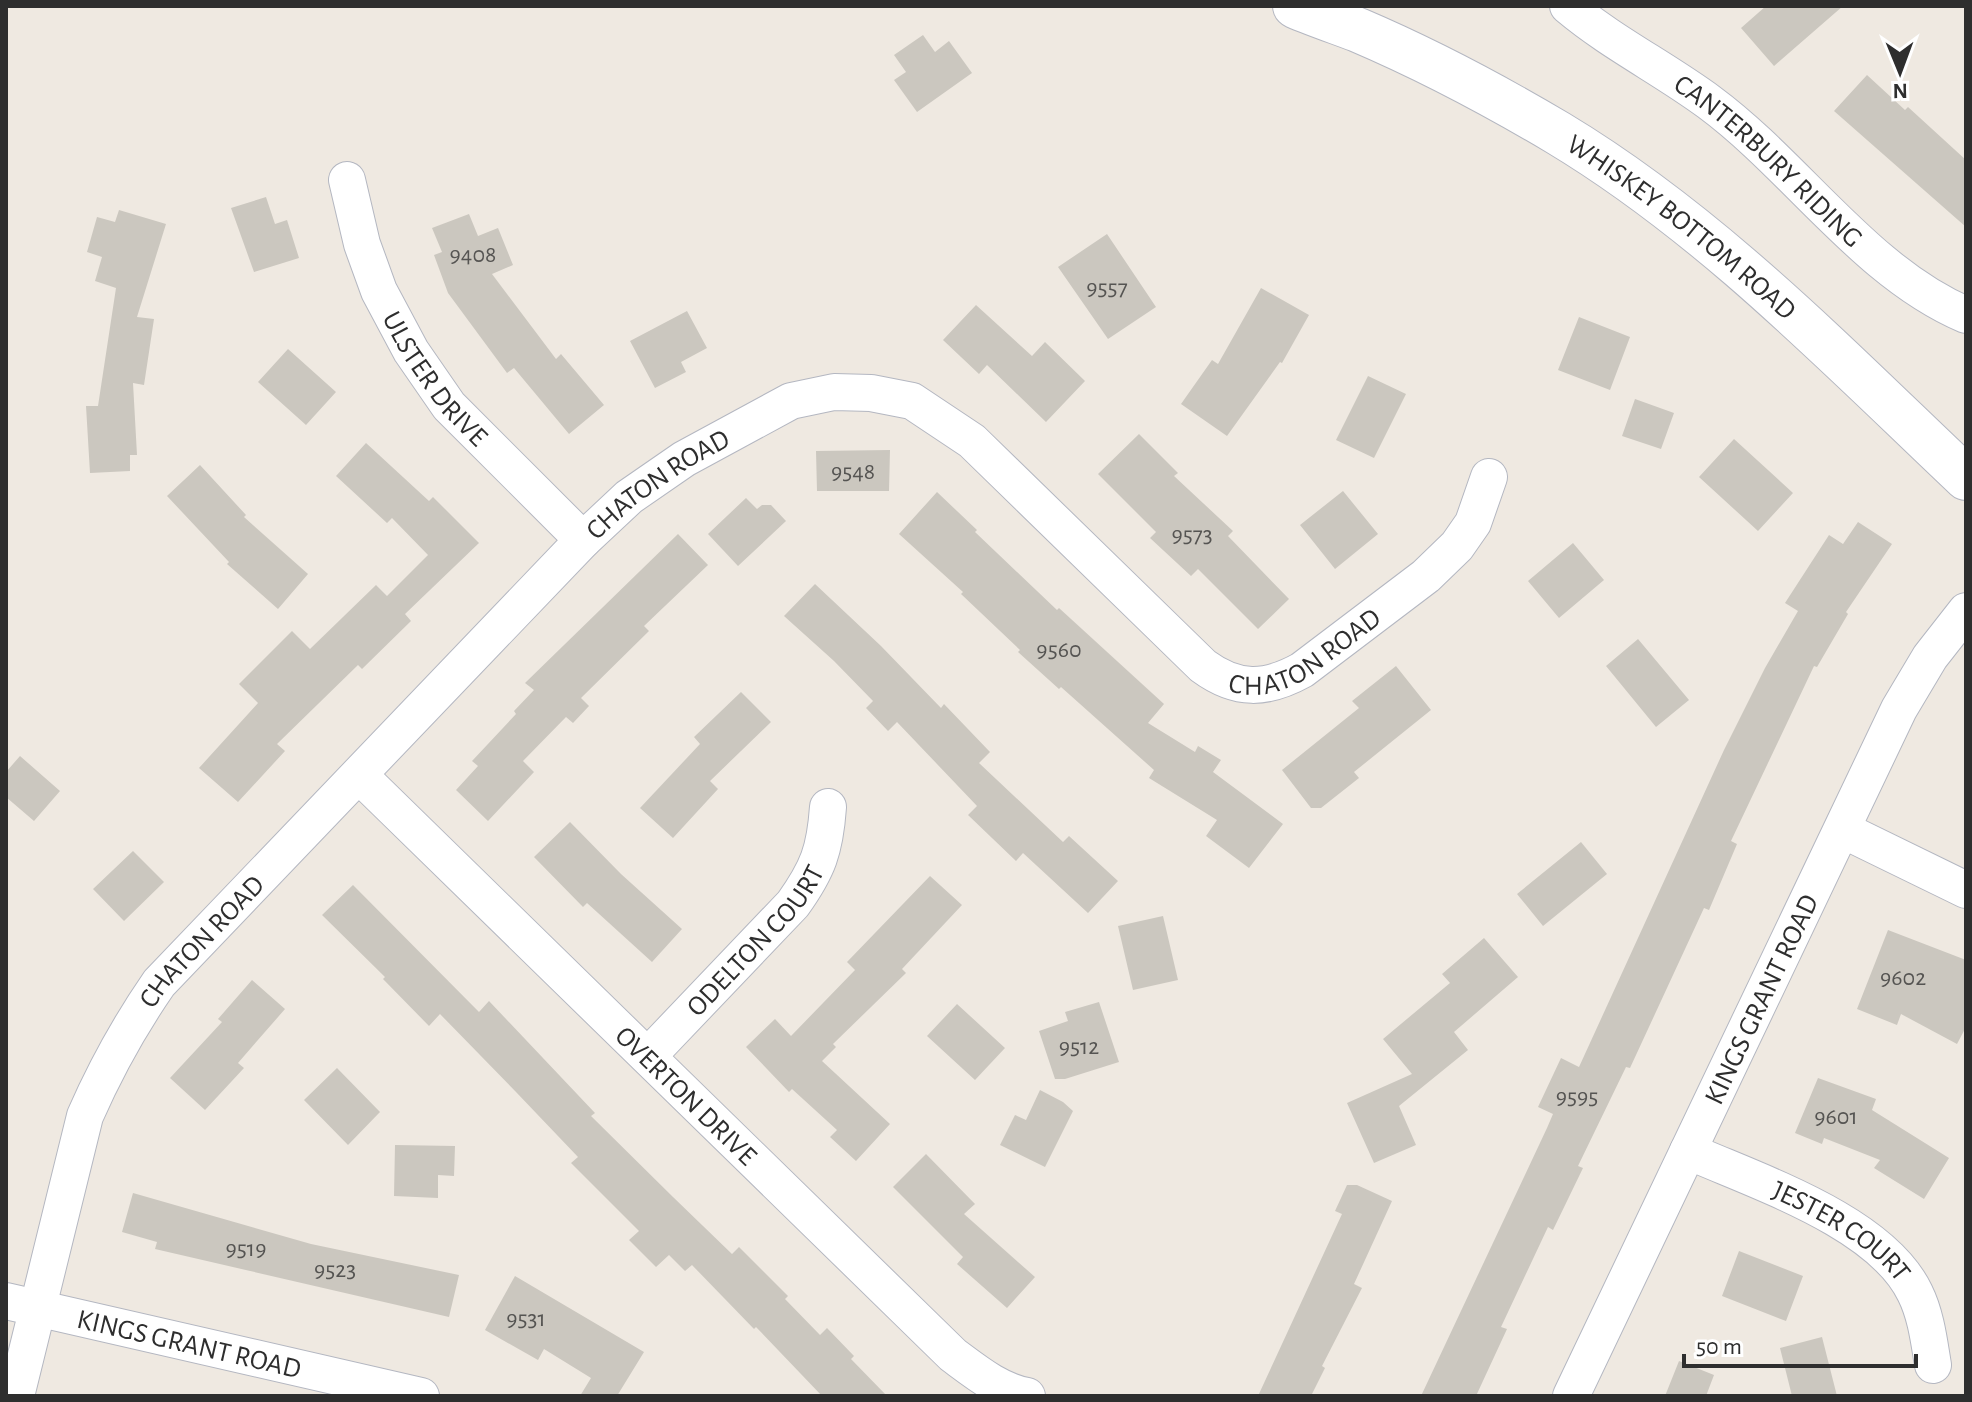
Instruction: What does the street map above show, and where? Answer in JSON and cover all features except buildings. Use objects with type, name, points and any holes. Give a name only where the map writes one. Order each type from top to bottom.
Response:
[{"type":"street","name":"WHISKEY BOTTOM ROAD","points":[[1295,6],[1346,18],[1497,98],[1625,177],[1701,235],[1779,301],[1966,478]]},
{"type":"street","name":"CANTERBURY RIDING","points":[[1568,6],[1598,30],[1710,103],[1899,277],[1935,302],[1966,315]]},
{"type":"street","name":"ULSTER DRIVE","points":[[347,180],[362,244],[379,291],[411,351],[449,406],[583,540]]},
{"type":"street","name":"CHATON ROAD","points":[[16,1396],[21,1305],[85,1116],[104,1072],[132,1022],[159,983],[583,540],[629,497],[684,459],[791,401],[834,392],[871,393],[912,401],[972,441],[1203,666],[1222,680],[1241,685],[1266,685],[1302,670],[1426,576],[1457,546],[1473,523],[1489,477]]},
{"type":"street","name":"KINGS GRANT ROAD","points":[[1571,1396],[1899,709],[1930,657],[1966,611]]},
{"type":"street","name":"OVERTON DRIVE","points":[[359,775],[953,1355],[984,1378],[1015,1394],[1027,1396]]},
{"type":"street","name":"ODELTON COURT","points":[[648,1056],[793,904],[812,877],[825,842],[828,807]]},
{"type":"street","points":[[1843,830],[1966,890]]},
{"type":"street","name":"JESTER COURT","points":[[1688,1151],[1836,1217],[1872,1240],[1898,1267],[1915,1293],[1927,1329],[1933,1365]]},
{"type":"street","name":"KINGS GRANT ROAD","points":[[21,1305],[421,1396]]}]
